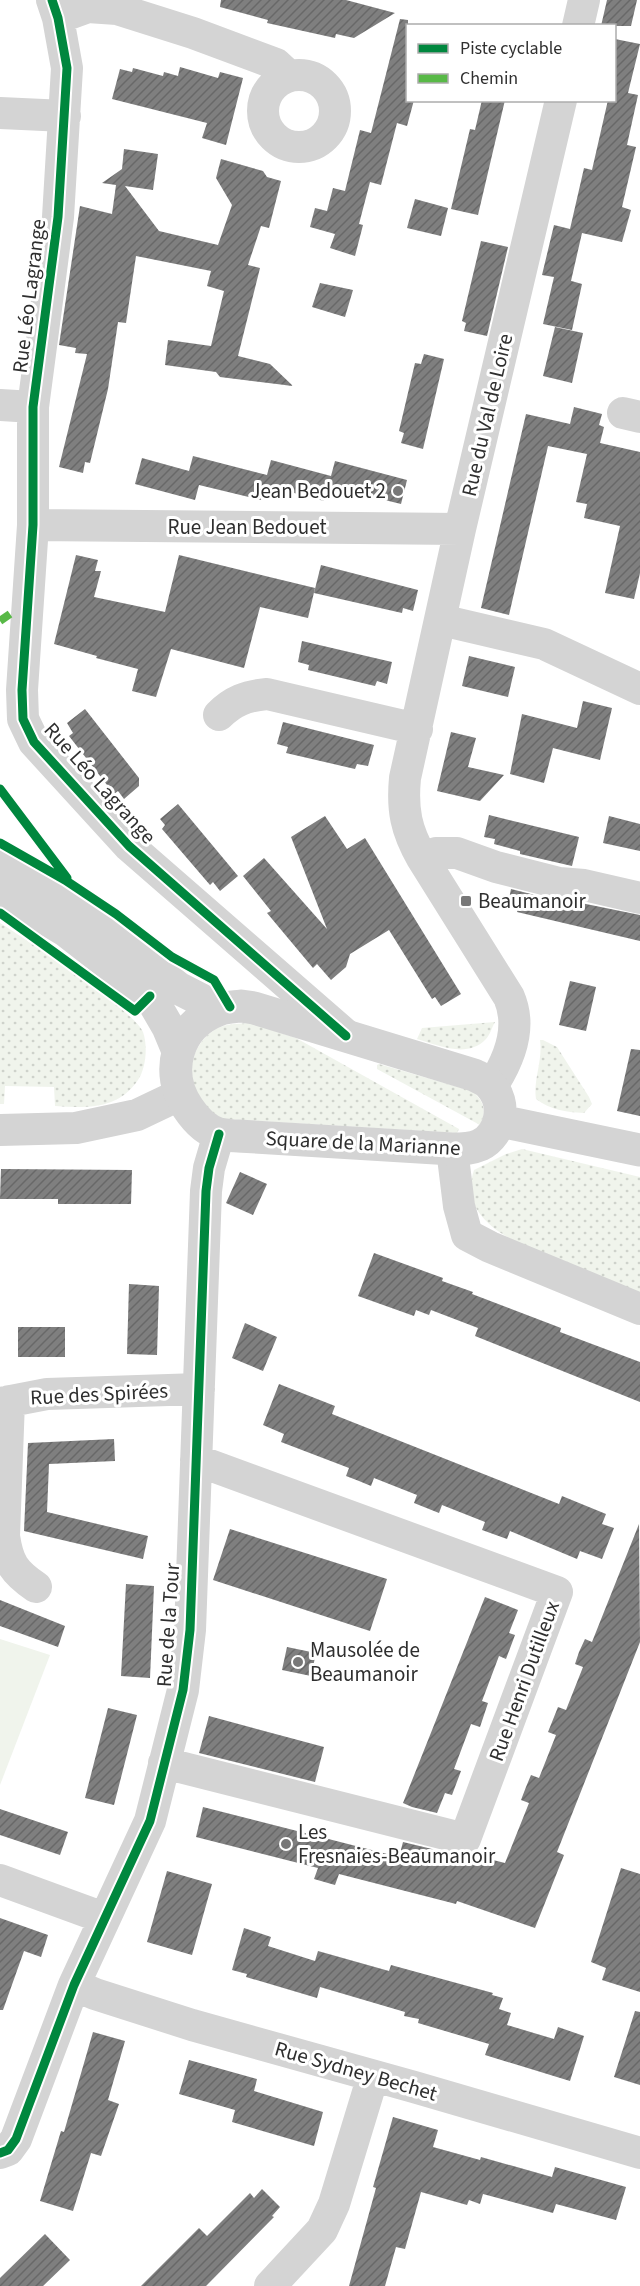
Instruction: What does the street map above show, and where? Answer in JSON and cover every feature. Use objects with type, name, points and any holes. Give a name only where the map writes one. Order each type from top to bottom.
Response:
[{"type":"street","points":[[578,24],[584,0]]},
{"type":"street","points":[[55,9],[88,7],[117,9],[193,33],[276,64],[289,76]]},
{"type":"street","name":"Rue Léo Lagrange","points":[[55,9],[67,68],[65,116],[58,217],[33,407],[33,525],[22,690],[23,719],[34,742],[129,846],[346,1036]]},
{"type":"street","name":"Rue du Val de Loire","points":[[492,1086],[502,1071],[511,1045],[515,1020],[514,1008],[409,835],[404,806],[405,778],[460,529],[561,102]]},
{"type":"street","points":[[0,113],[65,116]]},
{"type":"street","points":[[0,405],[33,407]]},
{"type":"street","name":"Rue Jean Bedouet","points":[[33,525],[460,529]]},
{"type":"street","points":[[441,620],[544,644],[640,687]]},
{"type":"street","points":[[219,716],[228,705],[248,696],[267,694],[417,729]]},
{"type":"street","points":[[422,858],[436,853],[457,853],[483,863],[528,875],[640,898]]},
{"type":"street","points":[[0,864],[30,880],[110,933],[178,988],[219,1010]]},
{"type":"street","points":[[0,891],[65,930],[150,996],[168,1027],[178,1051]]},
{"type":"street","points":[[219,1134],[201,1125],[179,1095],[175,1076],[178,1051],[188,1032],[206,1016],[219,1010],[241,1006],[474,1075],[492,1086],[500,1103],[500,1121],[640,1150]]},
{"type":"street","points":[[0,1130],[76,1128],[137,1115],[179,1095]]},
{"type":"street","name":"Square de la Marianne","points":[[219,1134],[470,1149],[485,1142],[493,1135],[500,1121]]},
{"type":"street","name":"Rue de la Tour","points":[[0,2153],[8,2150],[16,2139],[74,1985],[150,1821],[183,1690],[187,1664],[206,1191],[209,1168],[219,1134]]},
{"type":"street","points":[[452,1149],[459,1206],[467,1235],[490,1247],[640,1309]]},
{"type":"street","name":"Rue des Spirées","points":[[4,1402],[47,1394],[199,1389]]},
{"type":"street","points":[[4,1402],[4,1536],[12,1566],[36,1587]]},
{"type":"street","name":"Rue Henri Dutilleux","points":[[164,1763],[465,1839],[557,1592],[196,1460]]},
{"type":"street","points":[[0,1880],[105,1918]]},
{"type":"street","name":"Rue Sydney Bechet","points":[[74,1985],[192,2025],[640,2153]]},
{"type":"street","points":[[270,2286],[322,2230],[334,2205],[373,2076]]},
{"type":"shaded area","points":[[0,923],[100,992],[120,1008],[143,1032],[146,1050],[143,1069],[138,1080],[121,1097],[90,1107],[55,1106],[54,1087],[5,1086],[4,1104],[0,1104]]},
{"type":"shaded area","points":[[495,1022],[486,1039],[470,1048],[452,1049],[417,1039],[422,1028]]},
{"type":"shaded area","points":[[250,1023],[296,1038],[459,1129],[457,1133],[219,1117],[196,1096],[191,1082],[194,1055],[204,1039],[218,1028],[230,1024]]},
{"type":"shaded area","points":[[540,1040],[557,1047],[589,1097],[592,1104],[584,1113],[558,1110],[536,1099]]},
{"type":"shaded area","points":[[379,1064],[472,1091],[483,1106],[480,1125],[377,1069]]},
{"type":"shaded area","points":[[522,1149],[640,1177],[640,1294],[516,1242],[485,1220],[475,1206],[471,1189],[474,1170],[506,1154]]},
{"type":"shaded area","points":[[0,1639],[50,1655],[0,1785]]},
{"type":"building","points":[[221,0],[346,0],[395,13],[354,38],[336,34],[335,38],[267,23],[268,20],[220,7]]},
{"type":"building","points":[[607,0],[637,0],[631,26],[601,24]]},
{"type":"building","points":[[400,19],[408,20],[406,24],[406,102],[413,102],[407,126],[397,123],[381,185],[370,182],[359,224],[363,225],[355,256],[330,248],[335,234],[310,227],[315,208],[327,211],[333,188],[345,191],[360,130],[371,133]]},
{"type":"building","points":[[616,39],[640,44],[628,93],[638,95],[627,145],[636,147],[622,207],[631,210],[622,242],[582,233],[571,281],[582,284],[572,330],[543,324],[554,277],[542,275],[554,225],[570,229],[584,168],[592,170],[608,102],[616,102]]},
{"type":"building","points":[[180,67],[218,78],[220,72],[243,78],[226,145],[202,138],[207,123],[112,99],[120,69],[132,72],[133,68],[163,76],[164,72],[178,76]]},
{"type":"building","points":[[482,102],[505,102],[478,215],[451,209],[470,129],[475,130]]},
{"type":"building","points":[[124,149],[158,154],[153,190],[125,186],[159,231],[218,245],[232,205],[216,178],[221,159],[263,171],[267,177],[281,181],[269,228],[261,226],[248,265],[260,268],[238,356],[270,364],[293,386],[220,377],[216,372],[165,365],[168,340],[211,346],[224,291],[207,286],[211,271],[136,256],[126,323],[118,322],[108,389],[90,463],[85,462],[83,473],[59,467],[87,354],[75,353],[76,348],[59,345],[80,206],[112,214],[116,185],[102,183],[122,169]]},
{"type":"building","points":[[415,199],[448,208],[441,236],[407,228]]},
{"type":"building","points":[[481,241],[508,247],[487,336],[464,331],[466,323],[462,321]]},
{"type":"building","points":[[320,283],[353,290],[345,317],[312,307]]},
{"type":"building","points":[[555,327],[583,333],[572,383],[543,376]]},
{"type":"building","points":[[424,354],[444,359],[423,449],[401,443],[404,433],[399,431],[415,363],[421,364]]},
{"type":"building","points":[[574,407],[602,414],[599,425],[604,427],[600,443],[640,452],[640,573],[634,599],[605,593],[620,526],[584,518],[587,504],[576,502],[587,454],[548,446],[509,615],[481,608],[526,414],[570,424]]},
{"type":"building","points":[[193,456],[267,475],[271,460],[331,476],[335,461],[407,480],[401,504],[328,486],[324,501],[264,485],[261,500],[199,485],[195,500],[135,484],[142,458],[189,471]]},
{"type":"building","points":[[76,555],[98,560],[95,571],[101,571],[94,597],[165,612],[179,555],[315,588],[308,618],[260,607],[244,668],[171,649],[156,697],[132,691],[138,669],[54,644]]},
{"type":"building","points":[[321,565],[418,590],[413,611],[403,608],[402,613],[314,593]]},
{"type":"building","points":[[302,641],[392,662],[387,684],[377,681],[375,686],[308,670],[309,665],[298,662]]},
{"type":"building","points":[[469,656],[515,667],[508,697],[462,686]]},
{"type":"building","points":[[583,701],[612,708],[600,760],[553,748],[544,783],[510,774],[522,714],[577,728]]},
{"type":"building","points":[[85,709],[139,778],[139,786],[124,799],[118,791],[114,794],[69,736],[73,733],[67,723]]},
{"type":"building","points":[[283,722],[374,745],[368,766],[357,764],[355,769],[286,753],[288,747],[277,744]]},
{"type":"building","points":[[451,732],[476,738],[468,767],[504,775],[480,801],[437,791]]},
{"type":"building","points":[[178,804],[238,876],[220,891],[213,882],[210,885],[162,829],[165,825],[160,819]]},
{"type":"building","points":[[489,815],[579,837],[572,866],[520,854],[520,851],[494,844],[495,839],[484,837]]},
{"type":"building","points":[[325,816],[347,849],[365,838],[461,994],[441,1006],[435,997],[432,999],[389,930],[350,954],[346,967],[331,980],[317,964],[313,968],[267,913],[271,911],[243,876],[264,858],[327,929],[291,837]]},
{"type":"building","points":[[609,816],[640,824],[640,851],[603,843]]},
{"type":"building","points":[[511,889],[555,900],[640,915],[640,941],[517,912],[518,907],[508,904]]},
{"type":"building","points":[[570,981],[596,987],[586,1031],[559,1025]]},
{"type":"building","points":[[631,1049],[640,1050],[640,1116],[617,1111]]},
{"type":"building","points":[[1,1169],[132,1170],[131,1204],[58,1204],[58,1199],[0,1199]]},
{"type":"building","points":[[240,1172],[267,1184],[253,1215],[226,1203]]},
{"type":"building","points":[[374,1253],[443,1278],[442,1281],[473,1292],[472,1294],[561,1328],[560,1332],[640,1362],[640,1402],[475,1336],[478,1328],[431,1310],[429,1315],[416,1310],[414,1316],[358,1296]]},
{"type":"building","points":[[129,1284],[159,1286],[157,1355],[127,1354]]},
{"type":"building","points":[[245,1323],[277,1337],[263,1371],[232,1358]]},
{"type":"building","points":[[18,1327],[65,1327],[65,1357],[18,1357]]},
{"type":"building","points":[[279,1384],[335,1406],[332,1414],[559,1504],[562,1496],[606,1514],[602,1524],[614,1528],[602,1559],[580,1551],[577,1559],[510,1531],[507,1539],[482,1530],[485,1522],[442,1505],[439,1513],[414,1503],[417,1495],[374,1478],[371,1486],[346,1476],[349,1468],[281,1442],[284,1434],[263,1425]]},
{"type":"building","points":[[114,1439],[115,1461],[49,1464],[47,1512],[148,1536],[143,1559],[24,1531],[28,1443]]},
{"type":"building","points":[[639,1524],[640,1642],[557,1852],[564,1855],[535,1928],[457,1901],[456,1904],[339,1874],[335,1885],[314,1879],[318,1868],[196,1837],[203,1807],[399,1857],[403,1842],[461,1856],[473,1855],[505,1863],[529,1803],[521,1800],[526,1787],[531,1775],[539,1778],[556,1735],[548,1732],[558,1707],[566,1710],[583,1667],[575,1664],[579,1652],[585,1639],[592,1642]]},
{"type":"building","points":[[230,1529],[387,1579],[370,1631],[213,1580]]},
{"type":"building","points":[[126,1584],[154,1586],[150,1678],[121,1676]]},
{"type":"building","points":[[485,1597],[518,1610],[509,1633],[515,1635],[506,1659],[499,1656],[482,1701],[488,1703],[480,1727],[471,1724],[454,1769],[461,1771],[452,1795],[445,1793],[437,1813],[412,1807],[403,1803]]},
{"type":"building","points":[[0,1600],[65,1626],[58,1647],[0,1626]]},
{"type":"building","name":"Mausolée de Beaumanoir","points":[[287,1647],[316,1653],[311,1676],[282,1670]]},
{"type":"building","points":[[108,1708],[137,1715],[114,1805],[85,1798]]},
{"type":"building","points":[[209,1716],[324,1747],[315,1782],[199,1753]]},
{"type":"building","points":[[0,1809],[68,1832],[60,1855],[0,1835]]},
{"type":"building","points":[[621,1868],[640,1874],[640,1992],[602,1980],[606,1968],[591,1962]]},
{"type":"building","points":[[167,1871],[212,1884],[192,1955],[147,1942]]},
{"type":"building","points":[[0,1918],[48,1935],[41,1957],[24,1951],[3,2010],[0,2010]]},
{"type":"building","points":[[244,1928],[271,1937],[268,1946],[315,1961],[318,1951],[389,1971],[391,1965],[493,1993],[492,1995],[503,1998],[499,2009],[511,2013],[507,2025],[554,2039],[558,2027],[584,2036],[570,2081],[485,2055],[489,2044],[418,2023],[419,2019],[404,2016],[405,2012],[320,1987],[317,1998],[246,1977],[247,1974],[232,1970]]},
{"type":"building","points":[[635,2011],[640,2012],[640,2085],[614,2077]]},
{"type":"building","points":[[93,2032],[125,2041],[108,2100],[119,2104],[101,2156],[91,2153],[73,2211],[40,2201],[61,2131],[64,2132]]},
{"type":"building","points":[[189,2060],[257,2079],[254,2091],[323,2112],[314,2146],[232,2122],[235,2110],[179,2094]]},
{"type":"building","points":[[393,2117],[438,2130],[433,2147],[480,2160],[481,2157],[552,2177],[555,2167],[626,2187],[616,2220],[556,2204],[553,2213],[483,2194],[480,2204],[469,2200],[467,2205],[421,2192],[405,2249],[396,2247],[385,2286],[349,2286]]},
{"type":"building","points":[[262,2189],[280,2207],[272,2216],[274,2217],[206,2286],[141,2286],[199,2228],[207,2236],[250,2193],[254,2198]]},
{"type":"building","points":[[45,2234],[70,2260],[43,2286],[0,2286],[0,2278]]},
{"type":"marked path","points":[[0,621],[10,614]]},
{"type":"cycle path","points":[[52,0],[58,18],[67,68],[58,217],[33,407],[33,525],[22,690],[23,719],[34,742],[129,846],[346,1036]]},
{"type":"cycle path","points":[[0,789],[67,878]]},
{"type":"cycle path","points":[[0,843],[65,880],[116,914],[172,957],[214,980],[230,1007]]},
{"type":"cycle path","points":[[0,913],[135,1011],[150,996]]},
{"type":"cycle path","points":[[0,2153],[8,2150],[16,2139],[74,1985],[150,1821],[183,1690],[190,1630],[206,1191],[209,1168],[219,1134]]},
{"type":"place","name":"Jean Bedouet 2","points":[[398,491]]},
{"type":"place","name":"Beaumanoir","points":[[466,901]]},
{"type":"place","name":"Mausolée de Beaumanoir","points":[[298,1662]]},
{"type":"place","name":"Les Fresnaies-Beaumanoir","points":[[286,1844]]}]
